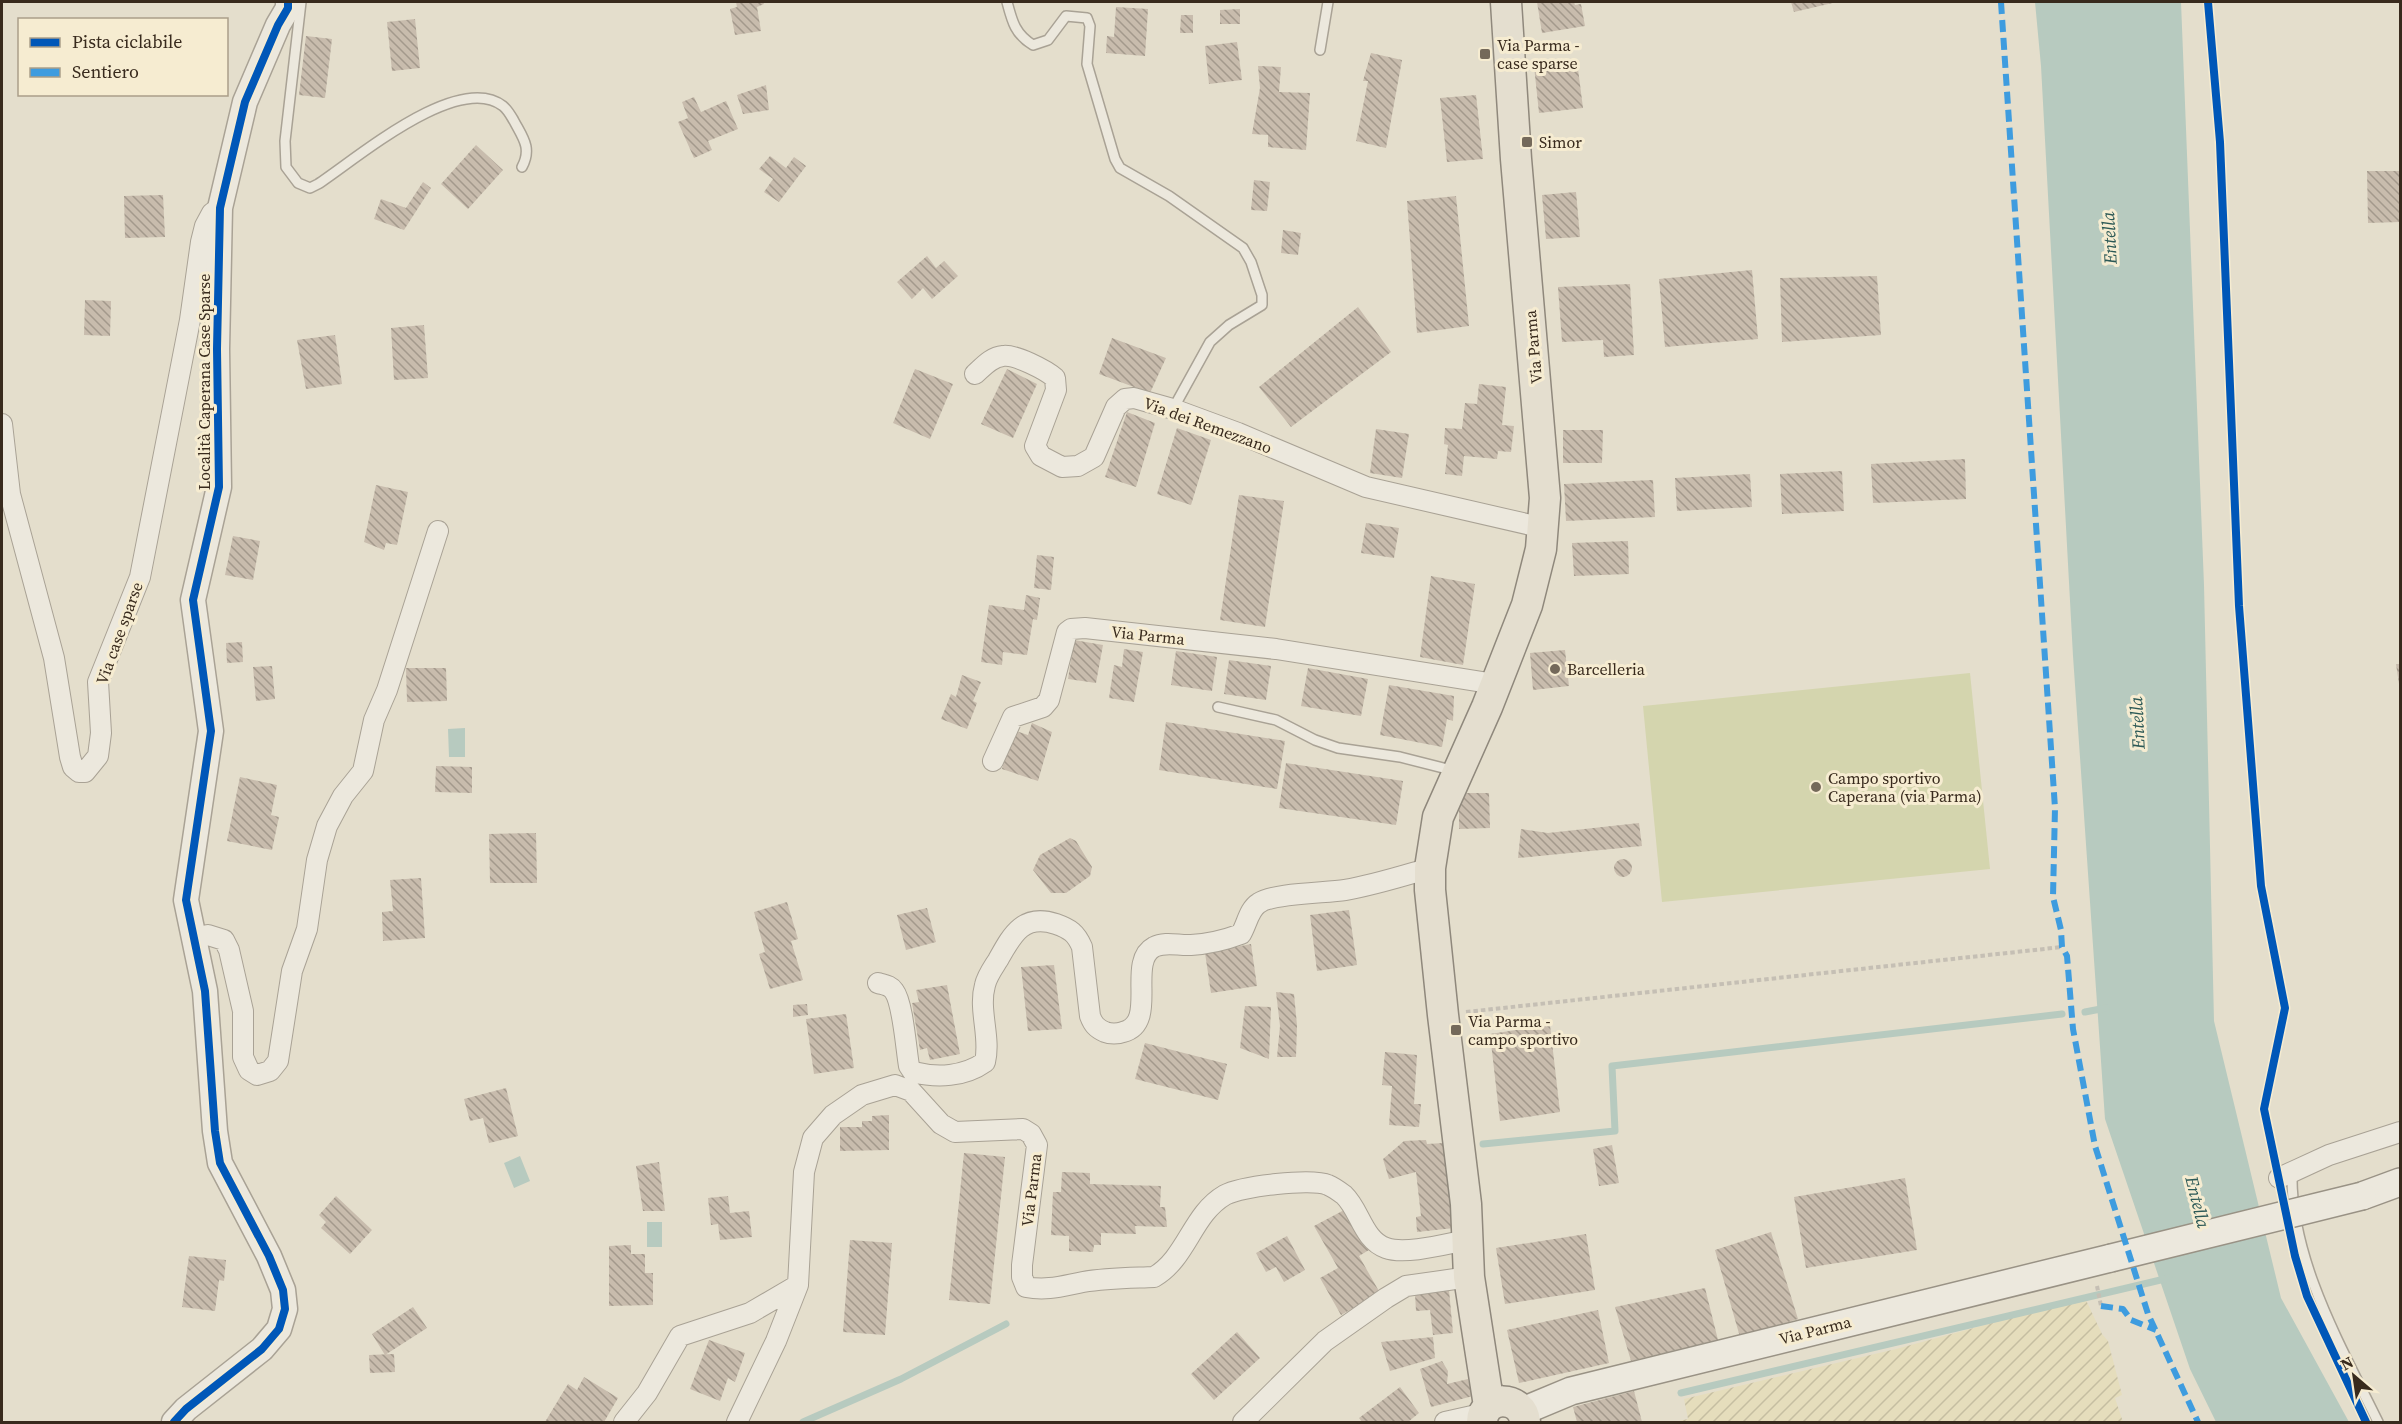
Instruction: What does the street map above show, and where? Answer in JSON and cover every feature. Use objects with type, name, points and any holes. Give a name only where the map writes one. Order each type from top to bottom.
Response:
[{"type":"main road","name":"Via Parma","points":[[1484,1415],[1469,1277],[1466,1204],[1443,1015],[1430,890],[1430,868],[1438,817],[1487,707],[1527,604],[1544,528],[1545,498],[1516,159],[1506,2]]},
{"type":"main road","name":"Via Parma","points":[[1524,1417],[1571,1391],[2362,1196],[2400,1182]]},
{"type":"main road","points":[[1484,1415],[1497,1401],[1507,1401],[1516,1404],[1524,1417]]},
{"type":"street","name":"Località Caperana Case Sparse","points":[[174,1422],[186,1409],[262,1350],[279,1329],[285,1309],[283,1290],[220,1163],[214,1131],[205,991],[186,900],[211,731],[193,600],[219,488],[217,349],[220,208],[245,102],[278,25],[288,8],[288,2]]},
{"type":"street","name":"Via case sparse","points":[[2,424],[10,494],[54,658],[70,757],[73,766],[79,772],[85,772],[98,756],[101,733],[98,682],[140,577],[190,320],[201,242],[205,226],[212,213],[220,208]]},
{"type":"street","name":"Via dei Remezzano","points":[[975,374],[989,361],[1003,356],[1047,371],[1055,378],[1056,390],[1035,446],[1041,456],[1062,466],[1078,466],[1094,457],[1116,407],[1125,399],[1134,398],[1173,409],[1238,433],[1366,487],[1544,528]]},
{"type":"street","points":[[193,938],[208,935],[224,940],[229,950],[243,1011],[243,1057],[249,1070],[257,1075],[270,1071],[278,1061],[292,971],[308,929],[317,860],[327,826],[343,796],[363,771],[374,720],[387,690],[438,531]]},
{"type":"street","name":"Via Parma","points":[[993,761],[1013,717],[1043,707],[1049,700],[1067,632],[1071,629],[1085,628],[1276,649],[1495,684]]},
{"type":"street","points":[[878,983],[888,986],[895,992],[909,1066],[913,1072],[930,1076],[956,1074],[978,1067],[985,1062],[987,1052],[982,1001],[985,982],[1011,936],[1023,925],[1042,920],[1071,929],[1082,946],[1093,1025],[1107,1033],[1122,1033],[1133,1028],[1141,1015],[1142,973],[1146,956],[1154,947],[1169,944],[1197,944],[1241,934],[1252,909],[1260,902],[1277,896],[1348,890],[1430,868]]},
{"type":"street","name":"Via Parma","points":[[737,1422],[776,1341],[798,1285],[804,1172],[813,1138],[832,1115],[862,1095],[895,1085],[911,1091],[942,1124],[955,1132],[1009,1128],[1023,1129],[1031,1134],[1037,1145],[1022,1265],[1022,1277],[1026,1287],[1040,1290],[1056,1289],[1084,1282],[1154,1277],[1164,1271],[1177,1255],[1207,1208],[1225,1194],[1263,1184],[1328,1184],[1344,1196],[1374,1241],[1385,1248],[1398,1250],[1467,1240]]},
{"type":"street","points":[[2286,1174],[2328,1155],[2400,1132]]},
{"type":"street","points":[[1243,1422],[1319,1347],[1386,1298],[1406,1286],[1469,1277]]},
{"type":"street","points":[[624,1422],[647,1393],[681,1336],[750,1313],[798,1285]]},
{"type":"street","points":[[1445,1422],[1484,1415]]},
{"type":"lane","points":[[300,2],[285,141],[286,167],[298,183],[310,188],[318,184],[393,130],[428,110],[474,99],[490,100],[508,111],[528,147],[527,158],[522,167]]},
{"type":"lane","points":[[1007,2],[1013,27],[1023,39],[1033,45],[1048,40],[1066,16],[1087,18],[1090,26],[1087,64],[1104,125],[1120,168],[1169,196],[1230,239],[1243,249],[1251,262],[1262,295],[1262,305],[1229,325],[1210,342],[1173,409]]},
{"type":"lane","points":[[1320,50],[1328,2]]},
{"type":"lane","points":[[1218,707],[1276,720],[1315,740],[1338,748],[1400,757],[1458,771]]},
{"type":"lane","points":[[2286,1174],[2292,1191],[2307,1267],[2323,1307],[2378,1422]]},
{"type":"path","points":[[1443,1015],[2062,947]]},
{"type":"shaded area","points":[[2085,1298],[2102,1334],[2108,1341],[2122,1395],[2115,1398],[2123,1422],[1674,1422],[1688,1419],[1684,1399],[1896,1349]]},
{"type":"green space","name":"Campo sportivo Caperana (via Parma)","points":[[1970,673],[1990,869],[1662,902],[1643,706]]},
{"type":"water","name":"Entella","points":[[2035,2],[2181,2],[2204,585],[2214,1021],[2281,1298],[2349,1422],[2216,1422],[2190,1369],[2105,1119],[2073,656],[2041,66]]},
{"type":"water","points":[[465,728],[465,757],[449,757],[448,729]]},
{"type":"water","points":[[520,1156],[530,1181],[514,1188],[504,1163]]},
{"type":"water","points":[[647,1222],[662,1222],[662,1247],[647,1247]]},
{"type":"building","points":[[736,2],[763,2],[764,4],[757,7],[761,31],[735,35],[730,9],[737,7]]},
{"type":"building","points":[[1537,2],[1581,4],[1585,26],[1542,33]]},
{"type":"building","points":[[1791,2],[1837,2],[1794,12]]},
{"type":"building","points":[[1116,7],[1148,9],[1145,56],[1106,53],[1107,36],[1114,37]]},
{"type":"building","points":[[1240,9],[1240,24],[1220,24],[1220,10]]},
{"type":"building","points":[[1181,15],[1193,15],[1193,33],[1180,33]]},
{"type":"building","points":[[415,19],[420,68],[392,71],[387,22]]},
{"type":"building","points":[[306,36],[332,39],[325,98],[299,95]]},
{"type":"building","points":[[1237,42],[1242,80],[1209,84],[1205,46]]},
{"type":"building","points":[[1371,53],[1402,60],[1386,148],[1356,141],[1368,81],[1363,81]]},
{"type":"building","points":[[1577,61],[1583,108],[1539,113],[1534,66]]},
{"type":"building","points":[[1258,66],[1281,67],[1279,92],[1310,93],[1306,150],[1268,147],[1268,135],[1252,134],[1260,88]]},
{"type":"building","points":[[766,85],[769,110],[743,114],[737,95]]},
{"type":"building","points":[[1476,95],[1483,159],[1447,162],[1440,98]]},
{"type":"building","points":[[694,97],[701,112],[726,101],[738,129],[708,141],[712,150],[694,158],[678,122],[688,118],[682,102]]},
{"type":"building","points":[[476,145],[503,170],[468,209],[441,184]]},
{"type":"building","points":[[770,156],[786,168],[794,157],[806,166],[779,202],[764,192],[773,179],[759,169]]},
{"type":"building","points":[[2367,171],[2400,171],[2400,222],[2368,223]]},
{"type":"building","points":[[1254,180],[1270,182],[1267,211],[1251,210]]},
{"type":"building","points":[[423,182],[431,188],[404,230],[374,219],[381,199],[406,208]]},
{"type":"building","points":[[1576,192],[1580,237],[1546,239],[1542,195]]},
{"type":"building","points":[[163,195],[165,237],[125,238],[124,196]]},
{"type":"building","points":[[1456,196],[1469,326],[1417,333],[1407,201]]},
{"type":"building","points":[[1283,230],[1301,233],[1298,255],[1281,253]]},
{"type":"building","points":[[927,256],[936,268],[944,261],[958,276],[932,299],[923,288],[912,299],[897,282]]},
{"type":"building","points":[[1752,270],[1758,339],[1665,347],[1659,279]]},
{"type":"building","points":[[1877,276],[1881,335],[1782,342],[1780,278]]},
{"type":"building","points":[[1630,284],[1634,355],[1604,357],[1603,340],[1562,342],[1558,287]]},
{"type":"building","points":[[85,300],[111,301],[110,336],[84,335]]},
{"type":"building","points":[[1358,307],[1391,352],[1291,427],[1259,387]]},
{"type":"building","points":[[424,325],[428,378],[394,380],[391,328]]},
{"type":"building","points":[[335,335],[342,384],[306,389],[297,340]]},
{"type":"building","points":[[1112,338],[1166,358],[1150,393],[1099,374]]},
{"type":"building","points":[[915,369],[953,384],[930,439],[893,423]]},
{"type":"building","points":[[1007,369],[1037,384],[1013,438],[981,424]]},
{"type":"building","points":[[1479,384],[1506,387],[1502,425],[1514,426],[1511,452],[1498,451],[1497,459],[1464,456],[1462,476],[1445,474],[1448,445],[1444,444],[1445,428],[1462,429],[1465,403],[1477,404]]},
{"type":"building","points":[[1127,412],[1155,423],[1136,487],[1105,477]]},
{"type":"building","points":[[1177,428],[1211,440],[1191,505],[1157,494]]},
{"type":"building","points":[[1376,429],[1409,434],[1402,478],[1370,473]]},
{"type":"building","points":[[1563,430],[1603,430],[1602,463],[1563,463]]},
{"type":"building","points":[[1965,459],[1966,499],[1873,503],[1871,464]]},
{"type":"building","points":[[1842,471],[1844,511],[1782,514],[1780,474]]},
{"type":"building","points":[[1750,474],[1752,507],[1677,511],[1675,478]]},
{"type":"building","points":[[1653,480],[1655,517],[1566,521],[1564,484]]},
{"type":"building","points":[[376,485],[408,492],[397,545],[386,543],[384,550],[364,542]]},
{"type":"building","points":[[1239,495],[1284,501],[1265,627],[1220,620]]},
{"type":"building","points":[[1366,523],[1399,528],[1394,558],[1361,553]]},
{"type":"building","points":[[233,536],[260,541],[253,580],[225,575]]},
{"type":"building","points":[[1628,541],[1629,574],[1574,576],[1572,543]]},
{"type":"building","points":[[1037,555],[1054,557],[1051,590],[1034,588]]},
{"type":"building","points":[[1431,576],[1475,584],[1463,665],[1420,657]]},
{"type":"building","points":[[1026,595],[1040,598],[1037,620],[1033,619],[1027,655],[1003,652],[1002,665],[981,662],[989,605],[1024,610]]},
{"type":"building","points":[[1074,640],[1103,645],[1096,683],[1068,679]]},
{"type":"building","points":[[242,642],[243,662],[227,663],[226,643]]},
{"type":"building","points":[[1124,649],[1143,652],[1134,702],[1109,698],[1114,665],[1122,667]]},
{"type":"building","points":[[1565,650],[1569,686],[1533,690],[1530,653]]},
{"type":"building","points":[[1176,651],[1217,657],[1212,691],[1171,685]]},
{"type":"building","points":[[1229,660],[1271,666],[1266,700],[1224,694]]},
{"type":"building","points":[[2396,664],[2400,664],[2400,684],[2399,684]]},
{"type":"building","points":[[272,666],[275,699],[256,701],[253,667]]},
{"type":"building","points":[[406,668],[446,668],[447,701],[407,702]]},
{"type":"building","points":[[1308,668],[1368,679],[1361,716],[1301,706]]},
{"type":"building","points":[[962,675],[981,682],[973,701],[977,703],[967,729],[941,719],[951,694],[956,697]]},
{"type":"building","points":[[1389,685],[1454,696],[1453,721],[1447,719],[1442,747],[1380,735]]},
{"type":"building","points":[[1166,722],[1285,741],[1277,789],[1159,770]]},
{"type":"building","points":[[1032,723],[1052,732],[1038,781],[1002,769],[1013,730],[1028,735]]},
{"type":"building","points":[[1286,763],[1403,781],[1396,825],[1279,808]]},
{"type":"building","points":[[436,766],[472,767],[472,793],[435,792]]},
{"type":"building","points":[[240,777],[277,785],[271,815],[279,817],[272,850],[227,841]]},
{"type":"building","points":[[1459,793],[1489,793],[1490,828],[1459,829]]},
{"type":"building","points":[[1639,823],[1642,846],[1518,858],[1521,829],[1548,833]]},
{"type":"building","points":[[536,833],[537,883],[490,883],[489,834]]},
{"type":"building","points":[[1070,838],[1076,841],[1092,867],[1090,876],[1066,893],[1051,893],[1033,870],[1040,855]]},
{"type":"building","points":[[1619,859],[1627,859],[1632,864],[1630,875],[1619,877],[1614,872],[1614,864]]},
{"type":"building","points":[[421,878],[425,938],[383,941],[382,912],[393,911],[390,880]]},
{"type":"building","points":[[787,902],[798,939],[791,941],[803,980],[770,989],[759,954],[765,952],[754,912]]},
{"type":"building","points":[[927,908],[936,942],[906,950],[897,915]]},
{"type":"building","points":[[1349,910],[1357,965],[1317,971],[1310,915]]},
{"type":"building","points":[[1251,944],[1257,986],[1211,993],[1205,953]]},
{"type":"building","points":[[1054,965],[1062,1029],[1028,1031],[1021,967]]},
{"type":"building","points":[[947,985],[960,1054],[930,1060],[927,1048],[920,1050],[912,1003],[919,1002],[916,990]]},
{"type":"building","points":[[1276,992],[1294,994],[1297,1025],[1296,1057],[1277,1057],[1280,1026]]},
{"type":"building","points":[[807,1004],[808,1015],[793,1017],[793,1005]]},
{"type":"building","points":[[1245,1006],[1271,1007],[1269,1059],[1240,1048]]},
{"type":"building","points":[[846,1014],[854,1068],[814,1074],[806,1019]]},
{"type":"building","points":[[1550,1025],[1560,1112],[1500,1121],[1490,1034]]},
{"type":"building","points":[[1145,1043],[1227,1064],[1218,1100],[1135,1079]]},
{"type":"building","points":[[1385,1052],[1417,1055],[1414,1104],[1421,1104],[1419,1127],[1389,1125],[1392,1086],[1382,1085]]},
{"type":"building","points":[[506,1088],[518,1136],[489,1143],[483,1118],[470,1121],[464,1099]]},
{"type":"building","points":[[889,1115],[889,1150],[840,1151],[840,1127],[862,1127],[862,1121],[872,1121],[872,1116]]},
{"type":"building","points":[[1426,1140],[1427,1144],[1443,1143],[1454,1228],[1417,1232],[1416,1217],[1421,1216],[1416,1172],[1389,1179],[1383,1159],[1404,1141]]},
{"type":"building","points":[[1612,1145],[1619,1183],[1599,1186],[1593,1149]]},
{"type":"building","points":[[964,1153],[1005,1157],[990,1304],[949,1300]]},
{"type":"building","points":[[659,1162],[665,1211],[643,1211],[636,1166]]},
{"type":"building","points":[[1062,1172],[1090,1173],[1090,1184],[1161,1186],[1160,1207],[1165,1207],[1167,1227],[1135,1226],[1136,1234],[1101,1233],[1101,1245],[1094,1245],[1093,1252],[1069,1251],[1069,1236],[1051,1235],[1053,1192],[1061,1192]]},
{"type":"building","points":[[1905,1178],[1917,1250],[1806,1268],[1794,1197]]},
{"type":"building","points":[[336,1196],[372,1230],[350,1254],[321,1228],[326,1222],[319,1215]]},
{"type":"building","points":[[728,1196],[730,1213],[749,1211],[752,1237],[720,1240],[718,1224],[711,1225],[708,1198]]},
{"type":"building","points":[[1346,1209],[1369,1250],[1359,1256],[1380,1293],[1341,1315],[1320,1278],[1338,1268],[1314,1226]]},
{"type":"building","points":[[1771,1232],[1798,1319],[1740,1337],[1715,1250]]},
{"type":"building","points":[[1586,1234],[1595,1290],[1505,1304],[1496,1248]]},
{"type":"building","points":[[1287,1236],[1305,1270],[1284,1282],[1276,1267],[1266,1272],[1256,1253]]},
{"type":"building","points":[[850,1240],[892,1243],[885,1335],[843,1332]]},
{"type":"building","points":[[631,1245],[631,1254],[645,1254],[645,1273],[653,1273],[653,1305],[609,1306],[609,1246]]},
{"type":"building","points":[[189,1256],[226,1260],[224,1281],[219,1280],[215,1311],[182,1307]]},
{"type":"building","points":[[1705,1288],[1718,1340],[1631,1361],[1615,1307]]},
{"type":"building","points":[[1449,1290],[1453,1333],[1433,1335],[1430,1310],[1416,1311],[1415,1294]]},
{"type":"building","points":[[413,1307],[427,1328],[385,1355],[372,1334]]},
{"type":"building","points":[[1598,1310],[1609,1363],[1519,1383],[1507,1330]]},
{"type":"building","points":[[1237,1332],[1260,1358],[1214,1400],[1191,1374]]},
{"type":"building","points":[[1433,1337],[1435,1358],[1390,1371],[1381,1342]]},
{"type":"building","points":[[709,1340],[745,1353],[735,1382],[728,1378],[720,1401],[690,1389]]},
{"type":"building","points":[[394,1354],[395,1372],[370,1373],[369,1355]]},
{"type":"building","points":[[1442,1361],[1448,1371],[1447,1384],[1468,1379],[1473,1396],[1431,1407],[1420,1369]]},
{"type":"building","points":[[584,1377],[618,1398],[604,1422],[545,1422],[568,1384],[577,1390]]},
{"type":"building","points":[[1400,1387],[1419,1413],[1408,1422],[1362,1422],[1359,1418]]},
{"type":"building","points":[[1634,1391],[1642,1422],[1577,1422],[1573,1407]]},
{"type":"waterway","points":[[2085,1012],[2106,1008]]},
{"type":"waterway","points":[[1483,1144],[1615,1131],[1612,1066],[2062,1014]]},
{"type":"waterway","points":[[1681,1393],[2169,1278]]},
{"type":"waterway","points":[[803,1422],[901,1379],[1006,1324]]},
{"type":"marked path","points":[[2001,2],[2055,808],[2053,897],[2061,930],[2062,947],[2067,956],[2073,1029],[2095,1146],[2148,1314],[2198,1422]]},
{"type":"marked path","points":[[2101,1306],[2123,1309],[2131,1320],[2156,1330]]},
{"type":"cycle path","points":[[174,1422],[186,1409],[262,1349],[279,1329],[285,1309],[283,1290],[269,1256],[220,1163],[215,1131],[205,991],[186,900],[211,731],[193,600],[219,487],[217,349],[220,208],[245,102],[278,25],[288,8],[288,2]]},
{"type":"cycle path","points":[[2208,2],[2220,142],[2239,606],[2261,886],[2285,1008],[2264,1109],[2295,1256],[2307,1296],[2366,1422]]},
{"type":"place","name":"Via Parma - case sparse","points":[[1485,54]]},
{"type":"place","name":"Simor","points":[[1527,142]]},
{"type":"place","name":"Barcelleria","points":[[1555,669]]},
{"type":"place","name":"Campo sportivo Caperana (via Parma)","points":[[1816,787]]},
{"type":"place","name":"Via Parma - campo sportivo","points":[[1456,1030]]}]
